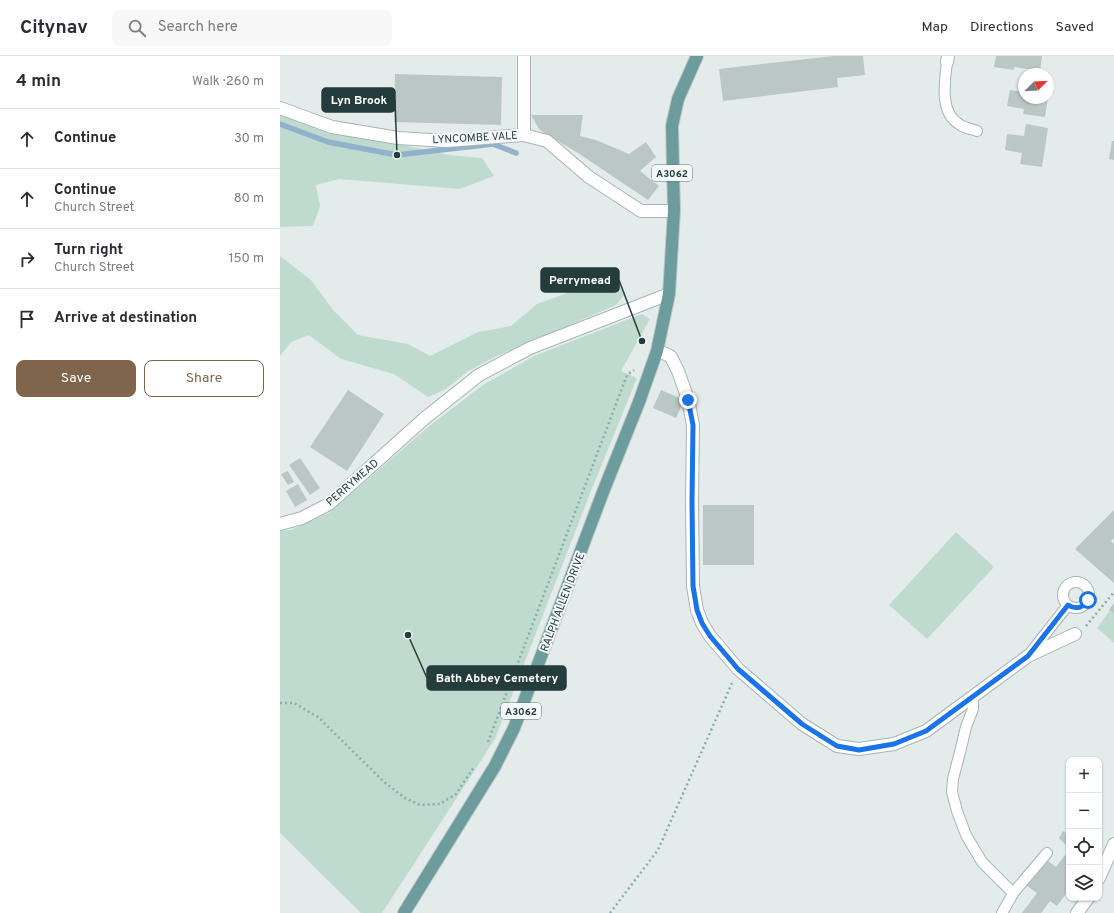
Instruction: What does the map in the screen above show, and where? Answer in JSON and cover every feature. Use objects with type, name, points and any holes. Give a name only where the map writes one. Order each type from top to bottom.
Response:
[{"type":"main road","name":"A3062","points":[[669,294],[674,211],[672,126],[678,98],[698,56]]},
{"type":"main road","name":"RALPH ALLEN DRIVE","points":[[404,913],[495,766],[514,728],[603,492],[639,402],[657,350],[669,294]]},
{"type":"street","points":[[524,56],[524,135]]},
{"type":"street","name":"LYNCOMBE VALE","points":[[280,108],[332,127],[398,138],[447,141],[524,135],[547,141],[590,177],[641,211],[674,211]]},
{"type":"street","name":"PERRYMEAD","points":[[280,524],[302,518],[329,504],[425,418],[479,375],[530,348],[669,294]]},
{"type":"street","points":[[657,350],[671,357],[678,371],[688,400],[693,425],[693,586],[697,610],[702,623],[710,636],[738,669],[802,724],[837,746],[859,750],[894,744],[926,731],[1028,656],[1075,634]]},
{"type":"street","points":[[1102,871],[1114,844]]},
{"type":"street","points":[[1077,913],[1086,901]]},
{"type":"lane","points":[[947,59],[945,81],[947,109],[952,118],[960,125],[977,131]]},
{"type":"lane","points":[[1028,656],[1068,605]]},
{"type":"lane","points":[[973,697],[973,709],[966,727],[953,779],[952,792],[966,835],[982,862],[1009,889],[1014,892]]},
{"type":"lane","points":[[1002,913],[1014,892],[1047,853]]},
{"type":"path","points":[[487,745],[627,375],[657,350]]},
{"type":"path","points":[[1075,634],[1084,629],[1114,592]]},
{"type":"path","points":[[610,913],[658,850],[738,669]]},
{"type":"path","points":[[280,703],[294,703],[318,717],[384,782],[405,798],[420,805],[440,804],[456,794],[476,764]]},
{"type":"green space","points":[[280,114],[326,130],[449,155],[482,158],[494,176],[460,189],[339,179],[316,185],[320,206],[313,226],[280,227]]},
{"type":"green space","points":[[280,256],[311,280],[333,310],[358,335],[408,344],[430,356],[478,332],[511,326],[537,304],[597,282],[620,284],[624,295],[616,305],[495,357],[468,371],[446,389],[428,397],[394,374],[341,359],[309,335],[291,342],[280,356]]},
{"type":"green space","points":[[642,314],[650,319],[621,371],[637,378],[589,496],[495,739],[382,913],[361,913],[280,833],[280,531],[291,530],[329,513],[428,427],[483,385],[534,356]]},
{"type":"green space","points":[[956,532],[994,567],[927,639],[889,605]]},
{"type":"green space","points":[[1114,605],[1114,643],[1097,628]]},
{"type":"building","points":[[833,56],[863,56],[865,75],[837,78],[838,87],[723,101],[719,69]]},
{"type":"building","points":[[996,56],[1042,56],[1040,68],[1014,67],[1014,70],[994,67]]},
{"type":"building","points":[[395,74],[502,77],[501,125],[394,122]]},
{"type":"building","points":[[1010,90],[1018,91],[1018,104],[1047,104],[1045,117],[1023,114],[1024,109],[1007,106]]},
{"type":"building","points":[[531,115],[583,115],[580,136],[596,140],[629,154],[646,142],[656,157],[640,171],[659,186],[648,200],[578,153],[543,132],[539,129]]},
{"type":"building","points":[[1026,124],[1048,128],[1042,167],[1020,164],[1022,153],[1005,150],[1007,134],[1024,136]]},
{"type":"building","points":[[1112,141],[1114,141],[1114,160],[1109,159]]},
{"type":"building","points":[[348,390],[384,414],[347,471],[310,447]]},
{"type":"building","points":[[661,390],[684,400],[676,418],[653,408]]},
{"type":"building","points":[[300,458],[320,488],[310,495],[289,465]]},
{"type":"building","points":[[288,471],[294,482],[288,485],[281,474]]},
{"type":"building","points":[[298,484],[307,500],[295,507],[286,491]]},
{"type":"building","points":[[703,505],[754,505],[754,565],[703,565]]},
{"type":"building","points":[[1114,510],[1114,538],[1111,541],[1114,544],[1114,583],[1075,549]]},
{"type":"building","points":[[1114,603],[1114,613],[1109,610]]},
{"type":"building","points":[[1063,831],[1066,834],[1066,845],[1059,838]]},
{"type":"building","points":[[1066,854],[1066,894],[1057,906],[1050,901],[1041,913],[1022,913],[1037,893],[1027,886],[1048,861],[1056,867]]},
{"type":"waterway","points":[[280,124],[328,142],[397,155],[493,144],[516,153]]},
{"type":"place","name":"Lyn Brook","points":[[397,155]]},
{"type":"place","name":"Perrymead","points":[[642,341]]},
{"type":"place","name":"Bath Abbey Cemetery","points":[[408,635]]},
{"type":"route","points":[[688,400],[693,425],[693,586],[697,610],[702,623],[710,636],[738,669],[802,724],[837,746],[859,750],[894,744],[926,731],[1028,656],[1068,605],[1075,608],[1080,608],[1088,600]]}]
